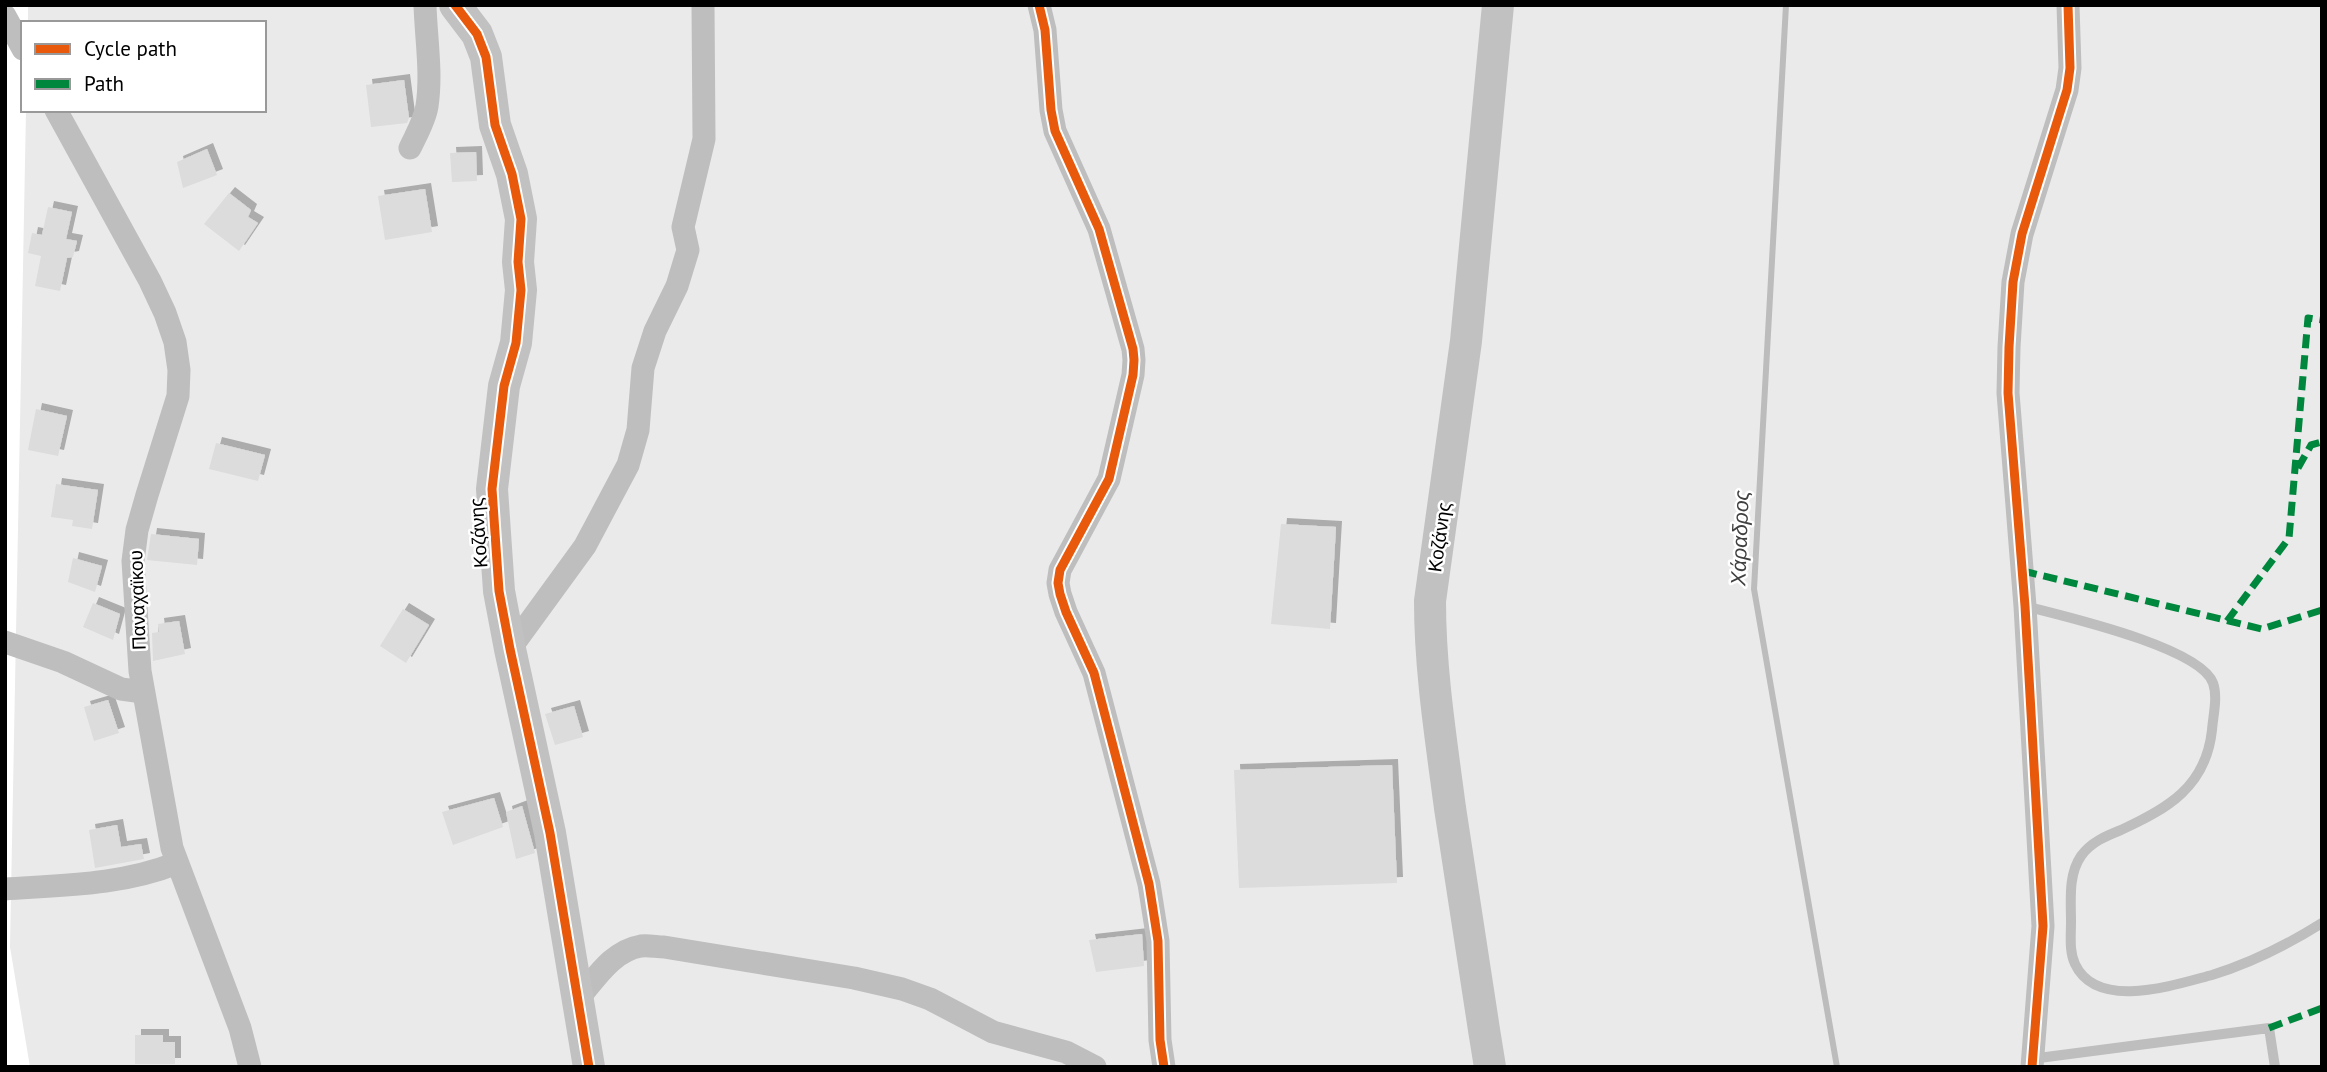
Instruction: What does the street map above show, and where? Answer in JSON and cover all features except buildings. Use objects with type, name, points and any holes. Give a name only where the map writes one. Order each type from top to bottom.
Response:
[{"type":"street","points":[[410,148],[427,107],[429,54],[425,5]]},
{"type":"street","name":"Κοζάνης","points":[[455,5],[477,34],[486,57],[495,125],[512,174],[521,219],[521,290],[516,342],[504,386],[492,489],[499,591],[550,833],[589,1067]]},
{"type":"street","points":[[510,649],[585,546],[628,466],[638,430],[643,368],[655,331],[677,286],[688,250],[683,227],[704,139],[703,5]]},
{"type":"street","points":[[1040,5],[1055,131],[1099,229],[1133,349],[1133,375],[1109,479],[1060,570],[1058,583],[1066,612],[1094,673],[1149,884],[1158,941],[1160,1040],[1164,1067]]},
{"type":"street","name":"Κοζάνης","points":[[1490,1067],[1468,937],[1437,712],[1430,636],[1430,601],[1466,341],[1498,5]]},
{"type":"street","points":[[2031,1063],[2043,926],[2025,606],[2008,393],[2013,282],[2022,234],[2067,90],[2070,68],[2068,5]]},
{"type":"street","points":[[5,16],[21,45]]},
{"type":"street","name":"Παναχαϊκου","points":[[57,112],[150,281],[165,313],[178,358],[177,396],[137,530],[133,561],[143,692],[167,825],[177,863],[240,1028],[250,1067]]},
{"type":"street","points":[[5,642],[63,662],[121,689],[143,692]]},
{"type":"street","points":[[5,889],[115,881],[144,875],[177,863]]},
{"type":"street","points":[[578,999],[609,962],[621,954],[641,946],[664,947],[855,978],[902,989],[930,999],[992,1032],[1066,1052],[1095,1067]]},
{"type":"lane","points":[[2025,606],[2134,637],[2192,660],[2208,674],[2215,692],[2211,737],[2207,752],[2191,783],[2172,803],[2155,815],[2090,845],[2077,863],[2071,885],[2071,939],[2072,955],[2082,974],[2105,989],[2139,991],[2212,975],[2252,961],[2291,943],[2322,923]]},
{"type":"lane","points":[[2031,1063],[2269,1028],[2275,1067]]},
{"type":"shaded area","points":[[28,5],[2322,5],[2322,1067],[30,1067],[10,947],[26,112],[266,112],[266,21],[28,21]]},
{"type":"waterway","name":"Χάραδρος","points":[[1786,5],[1754,589],[1837,1067]]},
{"type":"marked path","points":[[2227,621],[2289,538],[2308,318],[2322,320]]},
{"type":"marked path","points":[[2298,468],[2311,445],[2322,442]]},
{"type":"marked path","points":[[2023,571],[2262,629],[2322,610]]},
{"type":"marked path","points":[[2269,1028],[2322,1008]]},
{"type":"cycle path","points":[[455,5],[477,34],[486,57],[495,125],[512,174],[521,219],[518,262],[521,290],[516,343],[504,386],[492,489],[499,591],[550,833],[589,1067]]},
{"type":"cycle path","points":[[1039,5],[1045,30],[1055,131],[1099,229],[1133,349],[1133,375],[1109,479],[1060,570],[1058,583],[1066,612],[1094,673],[1149,884],[1158,941],[1160,1040],[1164,1067]]},
{"type":"cycle path","points":[[2032,1067],[2043,926],[2025,606],[2008,393],[2009,347],[2013,282],[2022,234],[2067,90],[2070,68],[2068,5]]}]
